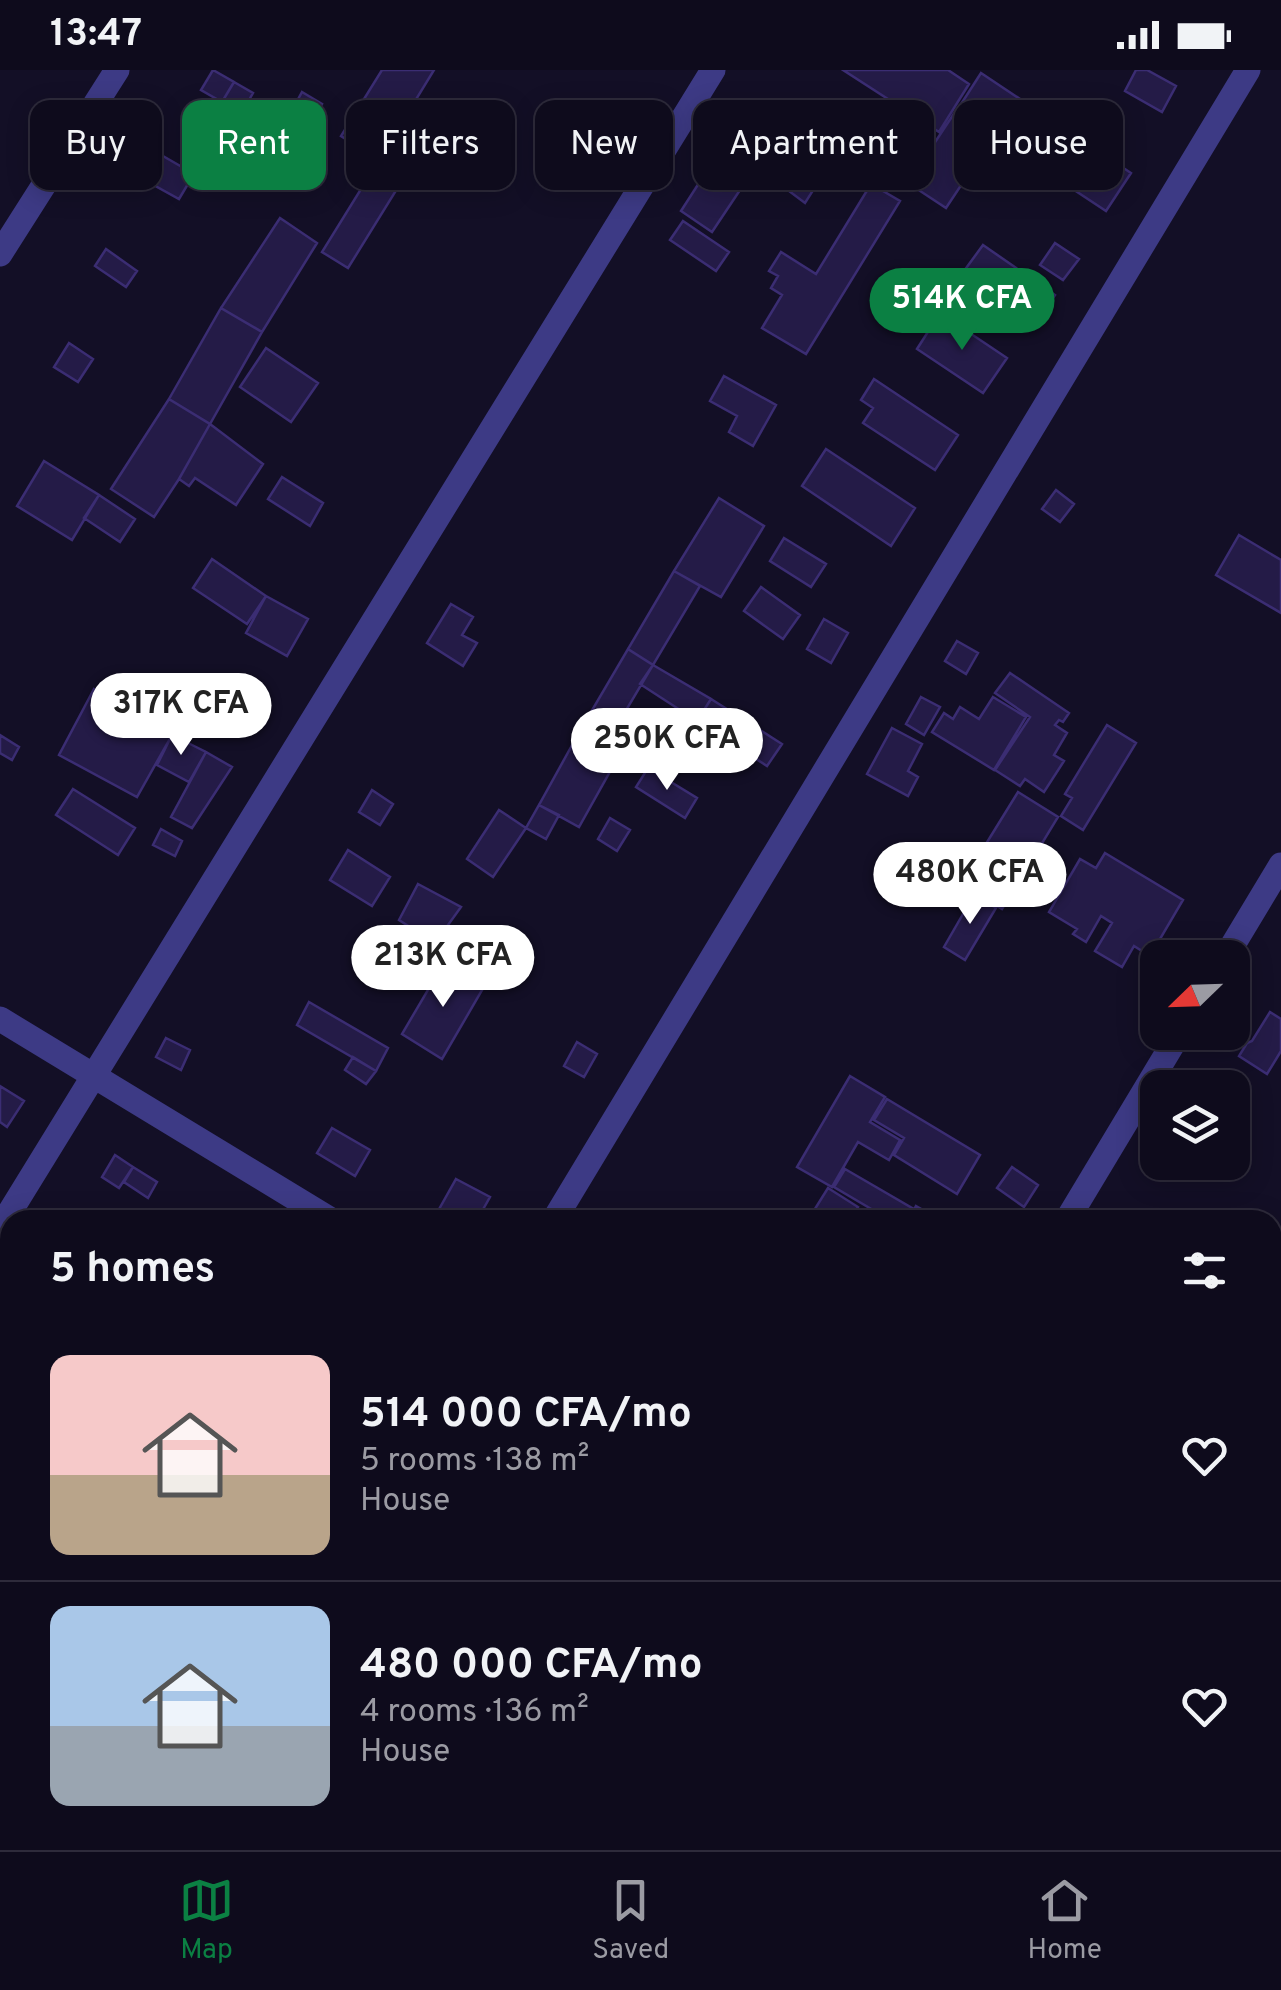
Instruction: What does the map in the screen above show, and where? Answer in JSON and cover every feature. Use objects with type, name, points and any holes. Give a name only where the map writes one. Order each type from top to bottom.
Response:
[{"type":"street","points":[[0,254],[118,70]]},
{"type":"street","points":[[11,1210],[714,70]]},
{"type":"street","points":[[560,1210],[1248,70]]},
{"type":"street","points":[[1236,940],[1281,866]]},
{"type":"street","points":[[0,1019],[314,1210]]},
{"type":"street","points":[[1072,1210],[1169,1050]]},
{"type":"building","points":[[213,70],[234,82],[223,100],[201,90]]},
{"type":"building","points":[[382,70],[434,70],[416,100],[363,100]]},
{"type":"building","points":[[843,70],[948,70],[969,84],[959,100],[954,100],[954,108],[939,132],[934,129],[934,100],[889,100]]},
{"type":"building","points":[[1136,70],[1147,70],[1176,86],[1162,112],[1125,91]]},
{"type":"building","points":[[981,73],[1022,100],[964,100]]},
{"type":"building","points":[[234,82],[253,93],[249,100],[223,100]]},
{"type":"building","points":[[302,92],[315,100],[298,100]]},
{"type":"building","points":[[954,114],[954,190],[958,190],[946,208],[919,190],[934,190],[934,144]]},
{"type":"building","points":[[162,155],[182,167],[184,190],[179,199],[162,190]]},
{"type":"building","points":[[1123,168],[1131,173],[1123,185]]},
{"type":"building","points":[[360,190],[396,190],[348,268],[322,252]]},
{"type":"building","points":[[694,190],[740,190],[712,232],[681,211]]},
{"type":"building","points":[[788,190],[813,190],[805,203]]},
{"type":"building","points":[[867,190],[881,190],[900,201],[806,354],[762,328],[782,295],[771,288],[778,276],[769,271],[781,252],[816,274]]},
{"type":"building","points":[[1074,190],[1120,190],[1106,211]]},
{"type":"building","points":[[280,218],[317,243],[262,332],[221,308]]},
{"type":"building","points":[[683,221],[729,252],[716,271],[670,240]]},
{"type":"building","points":[[1055,243],[1079,259],[1063,280],[1040,265]]},
{"type":"building","points":[[983,245],[1055,295],[1037,322],[964,271]]},
{"type":"building","points":[[106,249],[137,271],[126,287],[95,266]]},
{"type":"building","points":[[221,308],[262,332],[210,424],[169,399]]},
{"type":"building","points":[[940,313],[1007,358],[983,393],[917,349]]},
{"type":"building","points":[[69,343],[93,359],[78,382],[54,367]]},
{"type":"building","points":[[266,348],[318,383],[291,422],[240,387]]},
{"type":"building","points":[[724,376],[776,405],[753,446],[729,432],[737,416],[710,401]]},
{"type":"building","points":[[874,379],[958,435],[935,470],[863,423],[873,408],[861,400]]},
{"type":"building","points":[[169,399],[210,424],[154,517],[111,489]]},
{"type":"building","points":[[210,424],[263,464],[236,505],[195,478],[189,486],[179,479]]},
{"type":"building","points":[[826,449],[915,508],[891,546],[802,486]]},
{"type":"building","points":[[44,461],[99,495],[72,540],[17,506]]},
{"type":"building","points":[[282,477],[323,503],[310,526],[268,499]]},
{"type":"building","points":[[1056,490],[1074,504],[1060,522],[1042,509]]},
{"type":"building","points":[[99,495],[135,519],[120,542],[84,518]]},
{"type":"building","points":[[719,498],[764,526],[721,597],[674,571]]},
{"type":"building","points":[[1239,535],[1281,560],[1281,613],[1216,575]]},
{"type":"building","points":[[784,538],[826,564],[811,587],[770,561]]},
{"type":"building","points":[[212,559],[266,596],[247,624],[193,588]]},
{"type":"building","points":[[674,571],[700,586],[653,665],[628,649]]},
{"type":"building","points":[[761,587],[800,615],[783,639],[744,611]]},
{"type":"building","points":[[266,596],[308,619],[287,656],[246,633]]},
{"type":"building","points":[[451,604],[473,617],[462,635],[477,643],[463,666],[427,643]]},
{"type":"building","points":[[824,619],[848,633],[831,663],[807,649]]},
{"type":"building","points":[[957,641],[978,653],[966,674],[945,661]]},
{"type":"building","points":[[628,649],[653,665],[606,744],[581,729]]},
{"type":"building","points":[[653,665],[711,699],[697,721],[640,684]]},
{"type":"building","points":[[1010,673],[1069,713],[1055,725],[1067,733],[1054,755],[1064,761],[1044,792],[1025,779],[1020,786],[995,770],[1030,717],[995,693]]},
{"type":"building","points":[[94,689],[172,735],[137,797],[59,755]]},
{"type":"building","points":[[921,697],[940,707],[924,735],[906,724]]},
{"type":"building","points":[[993,697],[1026,717],[994,770],[932,732],[944,713],[953,719],[960,707],[979,719]]},
{"type":"building","points":[[711,699],[782,744],[767,766],[697,721]]},
{"type":"building","points":[[1107,725],[1136,743],[1083,830],[1061,816],[1072,798],[1065,794]]},
{"type":"building","points":[[892,728],[922,744],[908,771],[918,777],[908,796],[867,774]]},
{"type":"building","points":[[581,729],[621,752],[579,827],[539,805]]},
{"type":"building","points":[[0,735],[19,747],[12,760],[0,753]]},
{"type":"building","points":[[172,735],[206,752],[189,782],[157,765]]},
{"type":"building","points":[[206,752],[232,767],[192,828],[171,817]]},
{"type":"building","points":[[648,768],[697,798],[685,818],[636,787]]},
{"type":"building","points":[[73,789],[135,828],[118,855],[56,815]]},
{"type":"building","points":[[372,790],[393,804],[380,825],[359,812]]},
{"type":"building","points":[[1018,792],[1058,817],[1002,909],[951,877],[963,859],[973,865]]},
{"type":"building","points":[[539,805],[559,815],[546,839],[526,828]]},
{"type":"building","points":[[499,810],[526,828],[493,877],[467,859]]},
{"type":"building","points":[[610,818],[630,830],[617,851],[598,839]]},
{"type":"building","points":[[161,829],[182,841],[175,856],[153,845]]},
{"type":"building","points":[[348,850],[390,877],[372,906],[330,880]]},
{"type":"building","points":[[1105,853],[1183,900],[1159,940],[1140,940],[1140,950],[1134,946],[1122,967],[1095,951],[1112,923],[1101,916],[1086,942],[1073,934],[1077,929],[1049,912],[1080,859],[1096,868]]},
{"type":"building","points":[[418,884],[461,907],[435,943],[399,920]]},
{"type":"building","points":[[974,895],[996,908],[965,960],[944,947]]},
{"type":"building","points":[[445,961],[485,985],[442,1059],[402,1034]]},
{"type":"building","points":[[309,1002],[388,1048],[376,1071],[297,1025]]},
{"type":"building","points":[[1270,1012],[1281,1019],[1281,1051],[1267,1074],[1239,1056],[1243,1050],[1250,1050]]},
{"type":"building","points":[[166,1038],[190,1050],[181,1070],[156,1057]]},
{"type":"building","points":[[577,1042],[597,1054],[584,1077],[564,1066]]},
{"type":"building","points":[[353,1057],[376,1071],[366,1084],[345,1070]]},
{"type":"building","points":[[850,1076],[885,1097],[870,1122],[900,1140],[889,1160],[858,1142],[832,1187],[797,1167]]},
{"type":"building","points":[[0,1086],[24,1101],[7,1127],[0,1122]]},
{"type":"building","points":[[887,1099],[980,1155],[957,1194],[894,1155],[904,1138],[874,1120]]},
{"type":"building","points":[[332,1128],[370,1150],[355,1176],[317,1153]]},
{"type":"building","points":[[115,1155],[133,1167],[119,1188],[102,1177]]},
{"type":"building","points":[[133,1167],[157,1182],[148,1198],[124,1182]]},
{"type":"building","points":[[1012,1167],[1038,1185],[1024,1207],[997,1188]]},
{"type":"building","points":[[845,1169],[912,1208],[873,1210],[834,1187]]},
{"type":"building","points":[[456,1179],[490,1197],[483,1210],[439,1210]]},
{"type":"building","points":[[828,1188],[858,1207],[856,1210],[814,1210]]}]
